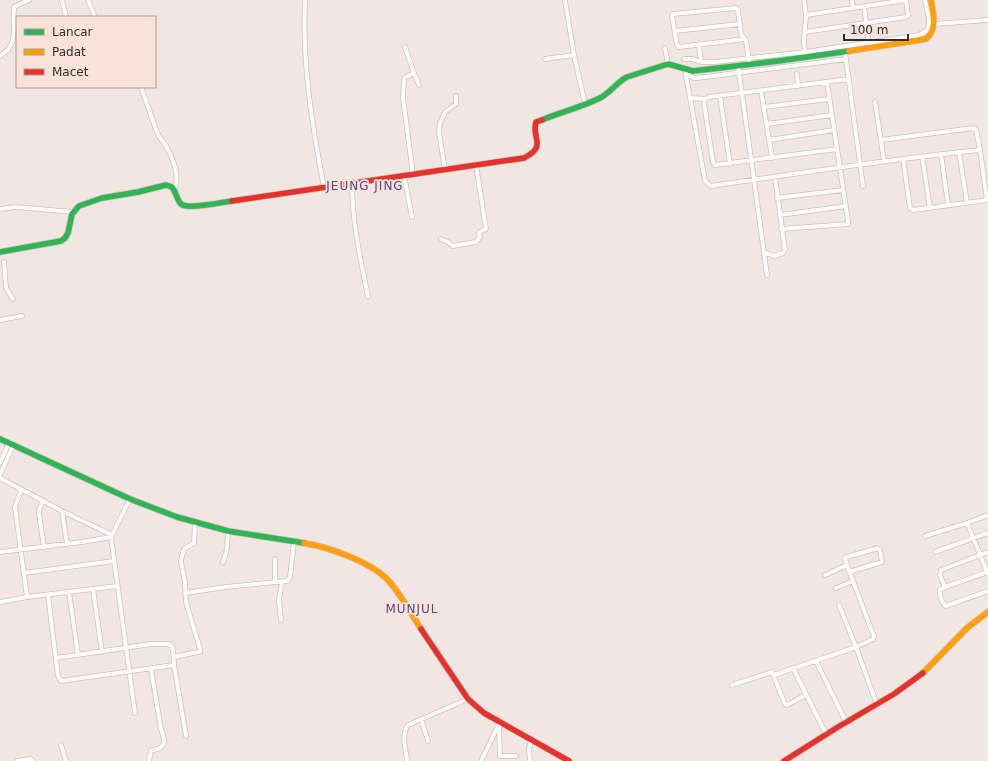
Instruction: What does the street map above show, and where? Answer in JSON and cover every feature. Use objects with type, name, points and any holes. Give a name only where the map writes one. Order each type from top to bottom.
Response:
[{"type":"street","points":[[0,56],[12,46],[14,8],[29,0]]},
{"type":"street","points":[[62,0],[66,16]]},
{"type":"street","points":[[88,0],[95,16]]},
{"type":"street","points":[[305,0],[305,55],[314,132],[324,186]]},
{"type":"street","points":[[565,0],[574,55],[585,104]]},
{"type":"street","points":[[802,64],[804,56],[806,16],[804,0]]},
{"type":"street","points":[[852,0],[853,8]]},
{"type":"street","points":[[867,0],[866,23],[870,46]]},
{"type":"street","points":[[805,32],[908,16],[906,0],[806,16]]},
{"type":"street","points":[[870,46],[925,32],[929,24],[925,0]]},
{"type":"street","points":[[684,59],[693,59],[701,62],[735,66],[749,61],[804,56],[926,39],[933,31],[934,24],[931,0]]},
{"type":"street","points":[[745,39],[679,47],[677,45],[672,16],[673,14],[736,8],[738,10],[741,34],[745,39],[747,46],[749,61]]},
{"type":"street","points":[[934,24],[988,20]]},
{"type":"street","points":[[675,31],[740,24]]},
{"type":"street","points":[[699,45],[701,62]]},
{"type":"street","points":[[405,47],[418,85]]},
{"type":"street","points":[[665,48],[668,64]]},
{"type":"street","points":[[841,51],[846,59],[863,186]]},
{"type":"street","points":[[545,59],[574,55]]},
{"type":"street","points":[[685,72],[735,66],[802,64],[846,59]]},
{"type":"street","points":[[0,252],[62,241],[68,233],[73,212],[79,206],[102,198],[138,192],[166,184],[169,184],[174,188],[180,202],[185,206],[524,158],[531,155],[538,146],[535,125],[536,122],[600,98],[610,92],[621,80],[627,77],[668,64],[676,65],[685,72],[691,98],[705,182],[711,186],[884,161],[980,150]]},
{"type":"street","points":[[735,66],[742,93],[767,275]]},
{"type":"street","points":[[413,174],[403,98],[404,78],[414,73]]},
{"type":"street","points":[[797,74],[798,86]]},
{"type":"street","points":[[691,98],[705,99],[849,79]]},
{"type":"street","points":[[782,229],[848,224],[827,82]]},
{"type":"street","points":[[141,88],[160,138],[166,146],[172,160],[177,181],[174,188]]},
{"type":"street","points":[[761,91],[772,158]]},
{"type":"street","points":[[445,170],[439,128],[446,112],[456,104],[456,96]]},
{"type":"street","points":[[720,96],[730,164]]},
{"type":"street","points":[[764,107],[829,98]]},
{"type":"street","points":[[705,99],[704,103],[713,162],[715,165],[837,149]]},
{"type":"street","points":[[875,102],[884,161]]},
{"type":"street","points":[[767,124],[832,115]]},
{"type":"street","points":[[881,140],[973,128],[976,130],[988,200],[948,204],[916,210],[910,208],[903,159]]},
{"type":"street","points":[[769,140],[834,130]]},
{"type":"street","points":[[959,152],[967,202]]},
{"type":"street","points":[[941,154],[948,204]]},
{"type":"street","points":[[922,156],[930,208]]},
{"type":"street","points":[[441,239],[448,242],[452,246],[476,242],[480,237],[479,232],[486,229],[476,165]]},
{"type":"street","points":[[404,176],[412,217]]},
{"type":"street","points":[[764,252],[774,256],[783,253],[784,246],[775,177]]},
{"type":"street","points":[[352,182],[355,233],[368,296]]},
{"type":"street","points":[[778,198],[843,190]]},
{"type":"street","points":[[780,215],[846,206]]},
{"type":"street","points":[[0,209],[16,207],[73,212]]},
{"type":"street","points":[[4,262],[6,288],[13,299]]},
{"type":"street","points":[[0,289],[6,288]]},
{"type":"street","points":[[0,320],[22,316]]},
{"type":"street","points":[[0,439],[130,499],[177,516],[228,531],[319,546],[342,553],[364,563],[385,577],[394,587],[438,656],[468,699],[500,724],[569,761]]},
{"type":"street","points":[[0,463],[11,445]]},
{"type":"street","points":[[0,474],[11,445]]},
{"type":"street","points":[[0,478],[112,536]]},
{"type":"street","points":[[21,490],[15,508],[27,597]]},
{"type":"street","points":[[130,499],[112,536],[117,586],[135,713]]},
{"type":"street","points":[[43,501],[39,514],[44,547]]},
{"type":"street","points":[[62,511],[67,544]]},
{"type":"street","points":[[925,536],[988,515]]},
{"type":"street","points":[[174,657],[200,652],[197,636],[189,614],[185,593],[186,583],[181,562],[184,549],[194,543],[195,522]]},
{"type":"street","points":[[967,523],[979,555],[988,572],[940,590],[940,593],[946,606],[988,591]]},
{"type":"street","points":[[223,562],[227,549],[228,531]]},
{"type":"street","points":[[935,552],[988,533]]},
{"type":"street","points":[[0,552],[67,544],[112,536]]},
{"type":"street","points":[[185,593],[287,581],[290,577],[294,542]]},
{"type":"street","points":[[774,675],[856,647],[873,639],[874,636],[845,560],[846,556],[877,548],[880,550],[882,562],[850,572]]},
{"type":"street","points":[[945,588],[940,575],[941,570],[988,552]]},
{"type":"street","points":[[275,560],[275,582]]},
{"type":"street","points":[[24,573],[114,561]]},
{"type":"street","points":[[825,575],[846,565]]},
{"type":"street","points":[[836,588],[853,581]]},
{"type":"street","points":[[281,620],[279,600],[282,582]]},
{"type":"street","points":[[0,602],[27,597],[117,586]]},
{"type":"street","points":[[93,589],[102,652]]},
{"type":"street","points":[[69,592],[78,655]]},
{"type":"street","points":[[48,595],[58,676],[61,681],[174,665]]},
{"type":"street","points":[[839,606],[877,705]]},
{"type":"street","points":[[784,761],[913,682],[970,626],[988,612]]},
{"type":"street","points":[[56,658],[161,643],[169,644],[172,647],[174,657],[174,665],[186,736]]},
{"type":"street","points":[[816,661],[846,722]]},
{"type":"street","points":[[149,761],[151,751],[161,748],[164,743],[151,668]]},
{"type":"street","points":[[793,668],[826,734]]},
{"type":"street","points":[[732,685],[772,672],[785,704],[806,695]]},
{"type":"street","points":[[407,761],[404,736],[405,729],[408,725],[468,699]]},
{"type":"street","points":[[421,719],[428,741]]},
{"type":"street","points":[[500,724],[500,756],[516,756]]},
{"type":"street","points":[[480,761],[500,724]]},
{"type":"street","points":[[530,761],[529,748],[531,740]]},
{"type":"street","points":[[61,745],[66,761]]},
{"type":"street","points":[[17,761],[30,759],[33,761]]},
{"type":"traffic: fast","points":[[542,120],[600,98],[627,77],[668,64],[693,71],[849,51]]},
{"type":"traffic: fast","points":[[0,252],[61,241],[68,233],[72,214],[79,206],[102,198],[138,192],[166,185],[172,187],[181,204],[185,206],[197,206],[232,201]]},
{"type":"traffic: fast","points":[[0,439],[130,499],[177,517],[228,531],[304,543]]},
{"type":"traffic: slow","points":[[849,51],[926,39],[930,35],[934,21],[931,0]]},
{"type":"traffic: slow","points":[[304,543],[336,551],[369,566],[378,572],[396,589],[421,629]]},
{"type":"traffic: slow","points":[[923,673],[967,628],[988,612]]},
{"type":"traffic: jam","points":[[232,201],[524,158],[531,154],[537,146],[535,133],[536,122],[542,120]]},
{"type":"traffic: jam","points":[[421,629],[468,699],[484,713],[569,761]]},
{"type":"traffic: jam","points":[[784,761],[894,694],[923,673]]},
{"type":"district","name":"JEUNG JING","points":[[365,186]]},
{"type":"district","name":"MUNJUL","points":[[412,609]]}]
